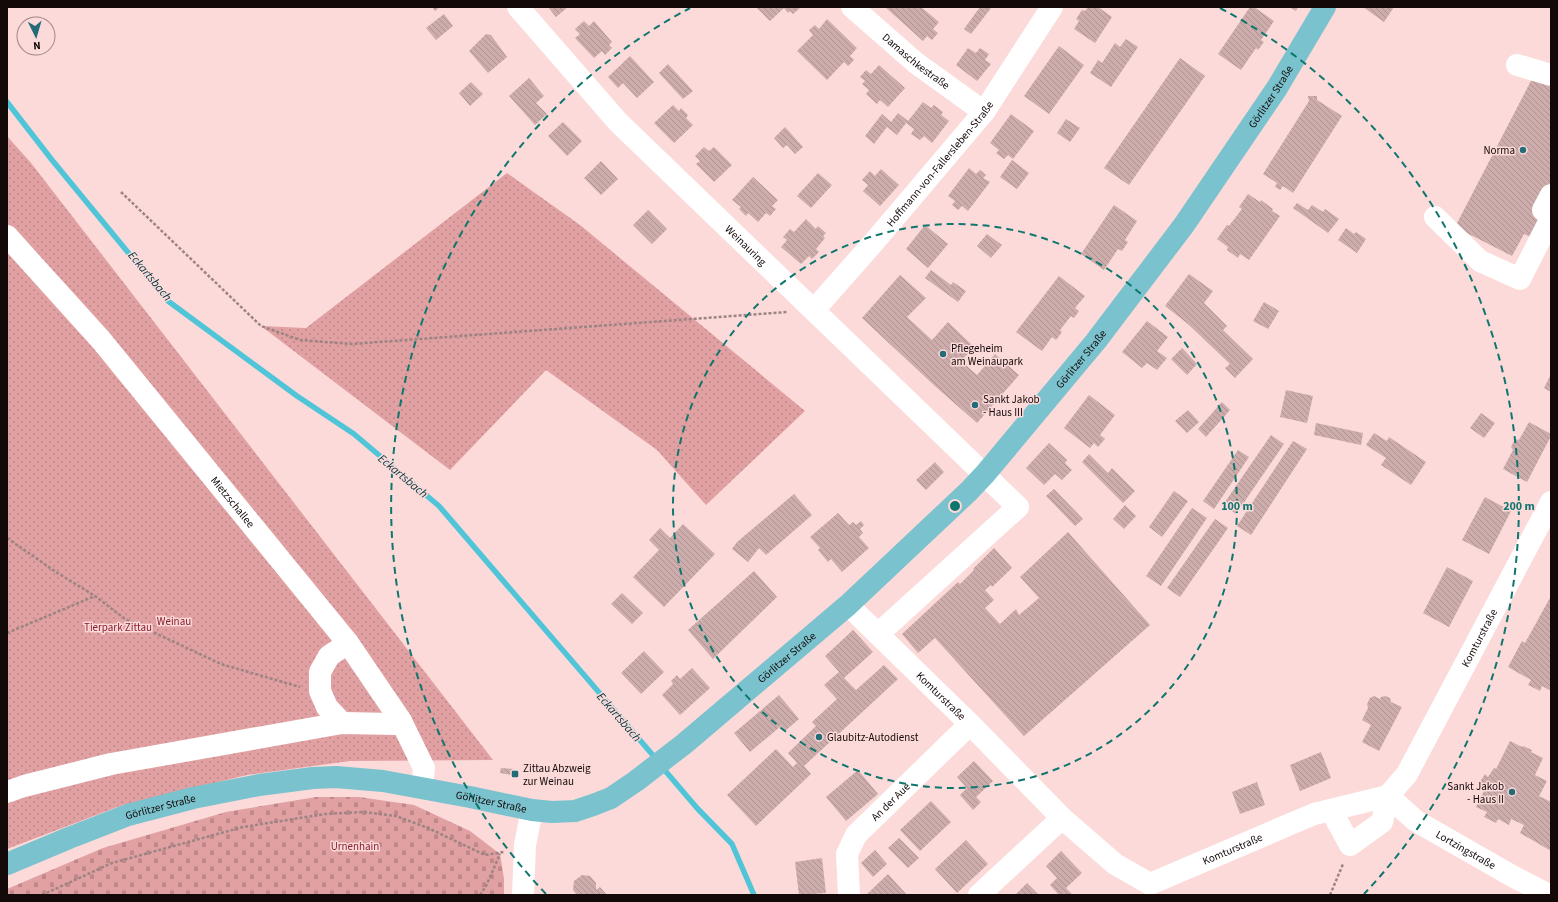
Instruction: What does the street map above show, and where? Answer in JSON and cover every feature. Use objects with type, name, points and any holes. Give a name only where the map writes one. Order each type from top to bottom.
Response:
[{"type":"main road","name":"Görlitzer Straße","points":[[7,864],[128,815],[193,798],[259,785],[313,778],[336,777],[383,781],[532,810],[552,812],[575,811],[593,806],[611,798],[636,781],[684,744],[848,605],[969,491],[985,474],[1096,341],[1176,236],[1277,88],[1325,7]]},
{"type":"street","name":"Weinauring","points":[[518,7],[618,122],[1018,507],[878,634]]},
{"type":"street","name":"Damaschkestraße","points":[[852,7],[916,63],[984,112]]},
{"type":"street","name":"Hoffmann-von-Fallersleben-Straße","points":[[814,310],[874,242],[984,112],[1052,7]]},
{"type":"street","points":[[1517,65],[1551,75]]},
{"type":"street","points":[[1435,217],[1480,261],[1520,279],[1548,208]]},
{"type":"street","name":"Mietzschallee","points":[[7,236],[101,340],[348,643],[401,721],[424,768],[422,788]]},
{"type":"street","name":"Komturstraße","points":[[848,605],[970,724],[1062,818],[1115,864],[1150,884],[1314,814],[1388,796],[1408,774],[1551,502]]},
{"type":"street","points":[[342,722],[327,708],[320,691],[320,672],[329,656],[348,643]]},
{"type":"street","points":[[7,792],[24,786],[111,764],[342,722],[395,724],[401,721]]},
{"type":"street","name":"An der Aue","points":[[849,895],[846,854],[856,835],[970,724]]},
{"type":"street","points":[[1331,810],[1350,845],[1382,822],[1388,796]]},
{"type":"street","name":"Lortzingstraße","points":[[1388,796],[1416,821],[1514,877],[1549,895]]},
{"type":"street","points":[[523,895],[525,845],[532,810]]},
{"type":"street","points":[[979,895],[1062,818]]},
{"type":"path","points":[[121,192],[261,326],[300,340],[352,344],[814,310]]},
{"type":"path","points":[[7,538],[56,572],[95,596],[125,619],[221,664],[297,687],[320,691]]},
{"type":"path","points":[[7,633],[95,596]]},
{"type":"path","points":[[42,895],[112,863],[243,827],[325,814],[363,812],[396,816],[428,828],[486,855],[500,854],[486,886],[480,895]]},
{"type":"path","points":[[1330,895],[1350,845]]},
{"type":"green space","name":"Weinau","points":[[7,136],[31,163],[493,760],[350,761],[247,775],[120,806],[7,849]]},
{"type":"green space","points":[[507,173],[580,225],[805,411],[706,505],[657,450],[546,370],[450,470],[261,326],[306,328]]},
{"type":"green space","name":"Urnenhain","points":[[316,797],[359,797],[414,805],[470,831],[500,854],[504,879],[504,895],[7,895],[7,889],[103,848],[226,812]]},
{"type":"building","points":[[432,7],[440,7],[435,11]]},
{"type":"building","points":[[548,7],[568,7],[556,17]]},
{"type":"building","points":[[756,7],[800,8],[793,14],[790,11],[788,13],[784,8],[770,21]]},
{"type":"building","points":[[885,7],[921,7],[939,22],[933,29],[938,33],[932,40],[927,36],[923,41]]},
{"type":"building","points":[[980,7],[991,8],[971,34],[964,29]]},
{"type":"building","points":[[1088,7],[1098,7],[1112,17],[1095,43],[1074,29],[1079,21],[1076,19],[1082,10],[1085,11]]},
{"type":"building","points":[[1250,7],[1254,7],[1274,21],[1261,40],[1264,42],[1258,50],[1256,48],[1241,70],[1218,54]]},
{"type":"building","points":[[1298,7],[1296,11],[1291,8]]},
{"type":"building","points":[[1363,7],[1394,7],[1384,22]]},
{"type":"building","points":[[444,14],[453,26],[436,40],[426,28]]},
{"type":"building","points":[[827,19],[857,48],[850,56],[854,60],[848,66],[844,62],[827,80],[797,51],[813,35],[809,30],[815,25],[819,29]]},
{"type":"building","points":[[584,21],[589,26],[594,21],[612,42],[609,45],[612,48],[605,55],[602,51],[594,58],[575,38],[580,34],[575,29]]},
{"type":"building","points":[[486,34],[491,35],[507,57],[488,73],[469,51]]},
{"type":"building","points":[[1126,39],[1138,47],[1111,87],[1090,73],[1098,60],[1102,63],[1115,43],[1120,47]]},
{"type":"building","points":[[1059,46],[1084,65],[1049,114],[1024,96]]},
{"type":"building","points":[[968,48],[976,53],[980,48],[989,54],[985,60],[991,64],[977,81],[956,65]]},
{"type":"building","points":[[630,56],[654,82],[637,98],[623,83],[618,88],[608,77]]},
{"type":"building","points":[[1180,58],[1205,76],[1129,185],[1104,168]]},
{"type":"building","points":[[668,64],[693,91],[683,99],[659,73]]},
{"type":"building","points":[[879,65],[905,88],[888,107],[880,100],[877,104],[866,94],[869,90],[862,84],[865,81],[860,77],[866,70],[871,74]]},
{"type":"building","name":"Norma","points":[[1534,75],[1551,84],[1551,183],[1538,207],[1548,213],[1535,239],[1524,234],[1512,256],[1455,227]]},
{"type":"building","points":[[529,78],[544,96],[536,103],[547,114],[535,125],[509,96]]},
{"type":"building","points":[[471,82],[483,94],[470,106],[459,93]]},
{"type":"building","points":[[1308,96],[1317,96],[1317,100],[1342,116],[1293,193],[1283,186],[1280,190],[1275,187],[1277,183],[1263,174],[1309,101]]},
{"type":"building","points":[[923,102],[931,108],[934,105],[943,112],[941,115],[949,121],[932,143],[924,136],[920,140],[911,134],[914,129],[906,123],[897,135],[887,127],[874,144],[865,136],[882,114],[891,122],[898,113],[908,121]]},
{"type":"building","points":[[673,105],[679,111],[681,108],[688,115],[686,118],[693,125],[674,143],[654,123]]},
{"type":"building","points":[[1011,114],[1034,131],[1013,159],[1008,155],[1004,159],[996,153],[999,150],[990,143]]},
{"type":"building","points":[[1066,119],[1080,128],[1070,142],[1057,133]]},
{"type":"building","points":[[563,122],[582,141],[567,156],[548,136]]},
{"type":"building","points":[[785,127],[803,147],[795,154],[787,145],[783,148],[774,138]]},
{"type":"building","points":[[704,147],[709,151],[714,147],[732,165],[714,182],[696,164],[700,161],[695,156]]},
{"type":"building","points":[[1012,160],[1029,173],[1017,189],[1000,177]]},
{"type":"building","points":[[601,161],[618,179],[601,195],[584,178]]},
{"type":"building","points":[[969,168],[976,174],[980,170],[986,175],[983,178],[990,182],[968,211],[962,206],[958,210],[952,205],[955,201],[948,196]]},
{"type":"building","points":[[881,169],[899,185],[880,206],[863,191],[868,185],[862,180],[870,171],[875,176]]},
{"type":"building","points":[[818,173],[832,185],[811,208],[797,196]]},
{"type":"building","points":[[753,177],[778,200],[772,206],[776,209],[770,216],[766,213],[758,222],[748,213],[746,216],[739,209],[741,207],[732,200]]},
{"type":"building","points":[[1248,194],[1260,202],[1261,200],[1273,209],[1272,211],[1280,216],[1249,260],[1240,254],[1238,258],[1227,250],[1228,247],[1217,239],[1227,225],[1229,226],[1242,209],[1239,207]]},
{"type":"building","points":[[1297,203],[1308,210],[1312,205],[1323,212],[1325,209],[1339,219],[1328,233],[1293,208]]},
{"type":"building","points":[[1114,205],[1137,221],[1125,240],[1128,242],[1122,251],[1118,249],[1104,270],[1081,254]]},
{"type":"building","points":[[648,210],[667,229],[652,244],[633,225]]},
{"type":"building","points":[[806,219],[816,229],[818,226],[826,233],[823,236],[825,238],[816,249],[819,252],[812,259],[809,256],[801,264],[781,247],[787,240],[783,237],[790,229],[794,232]]},
{"type":"building","points":[[925,225],[948,244],[928,268],[906,249]]},
{"type":"building","points":[[1346,228],[1354,234],[1356,232],[1366,239],[1357,253],[1338,240]]},
{"type":"building","points":[[987,234],[1002,245],[991,258],[977,246]]},
{"type":"building","points":[[931,270],[951,285],[953,282],[966,291],[958,302],[925,278]]},
{"type":"building","points":[[1189,274],[1213,291],[1204,303],[1227,326],[1223,330],[1253,359],[1235,378],[1225,368],[1230,364],[1188,324],[1165,306]]},
{"type":"building","points":[[900,275],[926,298],[907,317],[932,340],[948,322],[974,347],[961,361],[977,375],[995,354],[1019,375],[977,423],[862,318]]},
{"type":"building","points":[[1059,276],[1085,296],[1075,308],[1079,311],[1074,318],[1071,316],[1060,330],[1062,332],[1056,340],[1052,337],[1042,351],[1016,332]]},
{"type":"building","points":[[1264,302],[1279,311],[1268,329],[1253,321]]},
{"type":"building","points":[[1147,321],[1168,337],[1157,351],[1167,358],[1157,370],[1147,363],[1142,368],[1122,352]]},
{"type":"building","points":[[1182,348],[1197,364],[1187,375],[1171,359]]},
{"type":"building","points":[[1551,374],[1551,392],[1544,388]]},
{"type":"building","points":[[1286,390],[1313,396],[1307,423],[1280,417]]},
{"type":"building","points":[[1089,395],[1115,415],[1100,435],[1105,439],[1098,447],[1094,443],[1090,448],[1064,428]]},
{"type":"building","points":[[1222,402],[1230,410],[1206,437],[1198,429]]},
{"type":"building","points":[[1188,410],[1199,422],[1187,433],[1175,421]]},
{"type":"building","points":[[1481,413],[1495,423],[1484,438],[1470,428]]},
{"type":"building","points":[[1529,422],[1551,434],[1551,436],[1527,482],[1503,469],[1513,450],[1511,447],[1515,439],[1519,440]]},
{"type":"building","points":[[1316,423],[1363,433],[1361,445],[1314,435]]},
{"type":"building","points":[[1374,433],[1387,441],[1389,437],[1426,462],[1411,485],[1381,465],[1386,458],[1366,445]]},
{"type":"building","points":[[1271,435],[1284,444],[1236,514],[1223,505]]},
{"type":"building","points":[[1293,441],[1307,449],[1251,535],[1237,526]]},
{"type":"building","points":[[1049,443],[1067,460],[1065,463],[1072,470],[1062,480],[1055,474],[1044,485],[1026,468]]},
{"type":"building","points":[[1238,450],[1249,457],[1214,509],[1203,501]]},
{"type":"building","points":[[1089,454],[1108,473],[1112,468],[1135,491],[1123,503],[1082,462]]},
{"type":"building","points":[[935,462],[944,472],[926,490],[916,480]]},
{"type":"building","points":[[1054,489],[1083,519],[1075,526],[1046,496]]},
{"type":"building","points":[[1174,491],[1188,501],[1162,537],[1149,527]]},
{"type":"building","points":[[794,494],[812,515],[766,555],[759,548],[748,562],[732,549],[737,542]]},
{"type":"building","points":[[1485,497],[1511,511],[1489,554],[1462,540]]},
{"type":"building","points":[[1125,505],[1136,516],[1124,529],[1113,519]]},
{"type":"building","points":[[1192,508],[1207,518],[1161,586],[1146,576]]},
{"type":"building","points":[[838,513],[849,525],[853,522],[856,525],[861,521],[864,525],[860,529],[863,533],[859,537],[869,548],[842,572],[831,559],[828,562],[818,550],[820,548],[810,537]]},
{"type":"building","points":[[1215,519],[1228,528],[1180,597],[1167,588]]},
{"type":"building","points":[[683,524],[715,554],[664,607],[633,577],[659,550],[649,540],[660,528],[670,538]]},
{"type":"building","points":[[1068,532],[1150,625],[1024,736],[935,638],[918,653],[902,634],[958,582],[960,584],[994,548],[1012,568],[992,587],[991,585],[985,590],[994,600],[985,608],[1000,624],[1016,609],[1019,615],[1039,598],[1020,577]]},
{"type":"building","points":[[1447,567],[1473,581],[1449,627],[1423,613]]},
{"type":"building","points":[[754,571],[777,597],[713,659],[688,630]]},
{"type":"building","points":[[622,593],[643,613],[632,624],[611,604]]},
{"type":"building","points":[[1551,596],[1551,691],[1542,686],[1540,691],[1528,685],[1531,680],[1508,667],[1522,641],[1525,643]]},
{"type":"building","name":"Glaubitz-Autodienst","points":[[853,630],[873,652],[844,678],[856,690],[884,665],[898,679],[804,766],[811,774],[756,826],[727,795],[776,749],[793,767],[797,763],[788,753],[816,726],[812,722],[837,699],[824,685],[839,672],[825,656]]},
{"type":"building","points":[[644,651],[664,672],[641,694],[621,673]]},
{"type":"building","points":[[692,668],[710,688],[680,715],[662,695],[673,684],[671,681],[677,675],[680,679]]},
{"type":"building","points":[[779,695],[799,719],[785,731],[781,726],[750,752],[734,733]]},
{"type":"building","points":[[1374,696],[1380,699],[1381,697],[1385,696],[1390,698],[1391,702],[1402,707],[1379,751],[1362,742],[1371,725],[1362,720],[1368,708],[1367,704],[1370,698]]},
{"type":"building","name":"Sankt Jakob - Haus II","points":[[1510,741],[1532,750],[1531,752],[1543,758],[1535,775],[1547,781],[1539,796],[1551,802],[1551,851],[1520,833],[1524,825],[1511,819],[1509,825],[1498,819],[1496,823],[1484,817],[1487,812],[1476,807],[1485,789],[1478,785],[1485,774],[1488,777],[1494,768],[1496,769]]},
{"type":"building","points":[[1321,752],[1331,778],[1300,791],[1290,765]]},
{"type":"building","points":[[974,761],[993,781],[976,797],[981,802],[973,810],[960,795],[967,788],[957,777]]},
{"type":"building","points":[[501,768],[513,769],[512,775],[500,773]]},
{"type":"building","points":[[858,770],[878,794],[846,821],[826,797]]},
{"type":"building","points":[[1257,782],[1265,805],[1240,814],[1232,792]]},
{"type":"building","points":[[931,801],[951,822],[920,851],[900,830]]},
{"type":"building","points":[[899,838],[919,858],[908,868],[888,848]]},
{"type":"building","points":[[966,840],[988,864],[957,893],[935,869]]},
{"type":"building","points":[[875,850],[887,864],[873,877],[861,863]]},
{"type":"building","points":[[1061,851],[1082,873],[1066,888],[1073,895],[1059,895],[1050,885],[1057,878],[1046,866]]},
{"type":"building","points":[[822,858],[826,893],[799,895],[795,862]]},
{"type":"building","points":[[888,874],[907,895],[866,895]]},
{"type":"building","points":[[582,875],[590,876],[596,883],[596,890],[600,887],[607,895],[577,895],[573,890],[574,881]]},
{"type":"building","points":[[1027,883],[1039,895],[1015,895]]},
{"type":"waterway","name":"Eckartsbach","points":[[7,102],[52,160],[168,301],[297,396],[354,434],[439,506],[657,760]]},
{"type":"waterway","name":"Eckartsbach","points":[[662,767],[697,808],[732,844],[754,895]]},
{"type":"place","name":"Norma","points":[[1523,150]]},
{"type":"place","name":"Pflegeheim am Weinaupark","points":[[943,354]]},
{"type":"place","name":"Sankt Jakob - Haus III","points":[[975,405]]},
{"type":"place","name":"Glaubitz-Autodienst","points":[[819,737]]},
{"type":"place","name":"Zittau Abzweig zur Weinau","points":[[515,774]]},
{"type":"place","name":"Sankt Jakob - Haus II","points":[[1512,792]]},
{"type":"park label","name":"Tierpark Zittau","points":[[118,627]]}]
